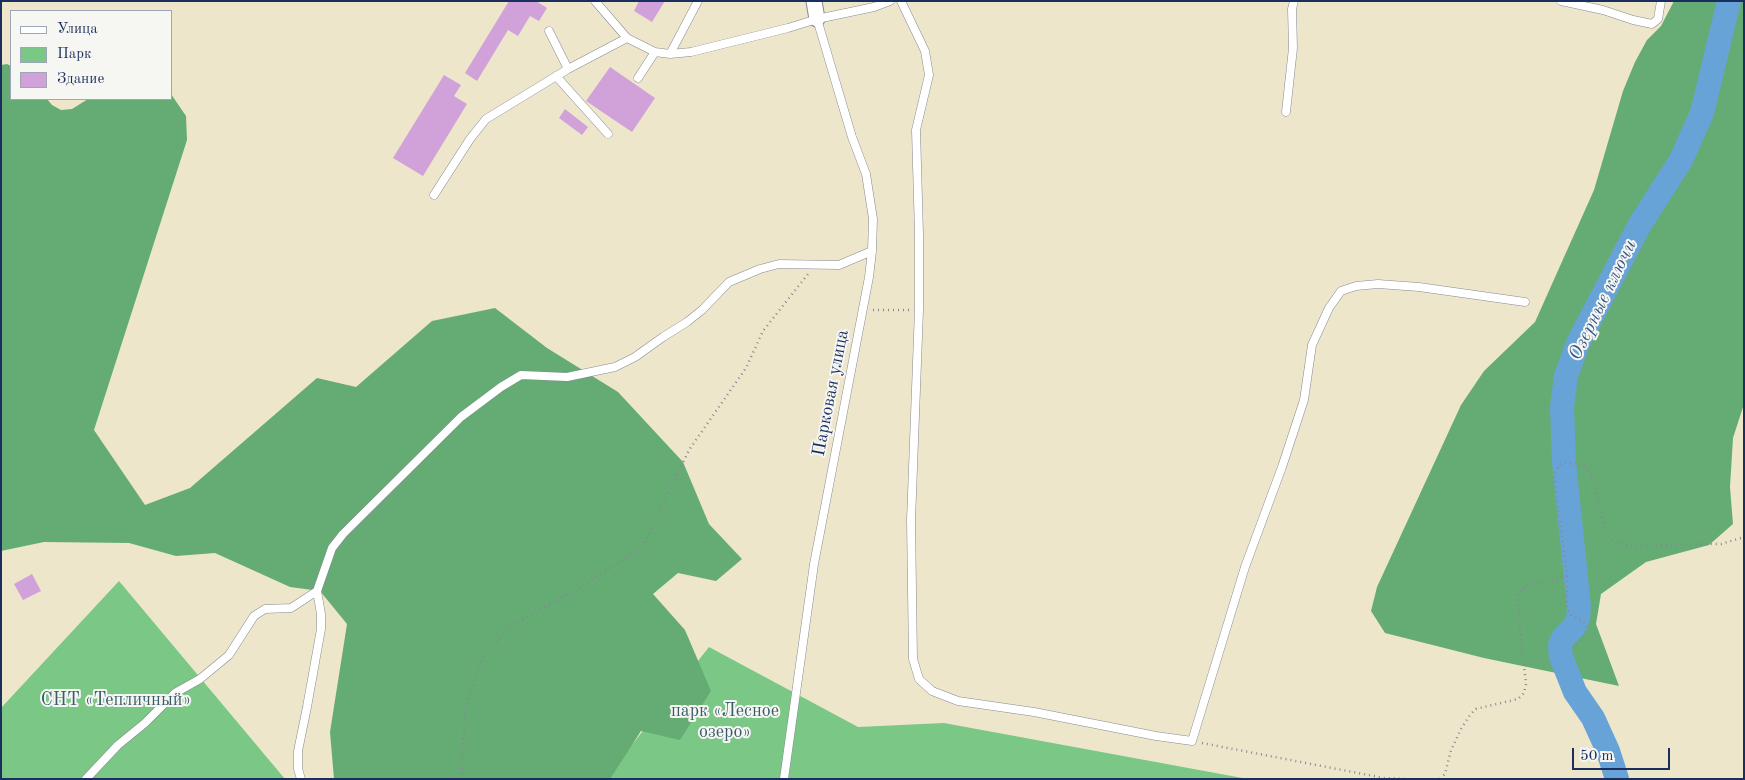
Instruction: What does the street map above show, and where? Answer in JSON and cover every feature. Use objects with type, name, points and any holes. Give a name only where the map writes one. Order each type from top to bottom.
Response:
[{"type":"street","points":[[814,1],[817,19]]},
{"type":"lane","points":[[595,1],[627,38],[655,52],[670,54],[691,52],[817,19],[874,7],[890,1]]},
{"type":"lane","points":[[670,54],[698,1]]},
{"type":"lane","points":[[901,1],[925,51],[929,75],[916,130],[919,310],[911,520],[913,659],[918,679],[932,691],[958,701],[1034,712],[1156,736],[1192,741],[1245,567],[1282,467],[1304,400],[1312,345],[1329,308],[1341,291],[1356,286],[1378,284],[1419,287],[1525,302]]},
{"type":"lane","points":[[1286,112],[1293,48],[1292,9],[1294,1]]},
{"type":"lane","points":[[1561,1],[1603,10],[1652,24],[1658,19],[1661,1]]},
{"type":"lane","name":"Парковая улица","points":[[784,779],[814,564],[863,310],[872,251],[873,219],[866,174],[852,137],[817,19]]},
{"type":"lane","points":[[549,31],[568,69]]},
{"type":"lane","points":[[434,195],[470,138],[486,119],[568,69],[627,38]]},
{"type":"lane","points":[[638,78],[655,52]]},
{"type":"lane","points":[[556,76],[608,134]]},
{"type":"lane","points":[[301,779],[298,769],[298,751],[321,628],[318,591],[332,548],[343,534],[461,416],[501,386],[521,375],[567,377],[616,368],[687,322],[702,310],[729,282],[760,269],[779,264],[839,265],[872,251]]},
{"type":"lane","points":[[86,779],[175,693],[200,679],[229,655],[254,616],[265,609],[290,608],[318,591]]},
{"type":"path","points":[[461,779],[466,704],[483,658],[512,624],[569,594],[642,548],[690,450],[746,368],[763,331],[815,266]]},
{"type":"path","points":[[863,310],[919,310]]},
{"type":"path","points":[[1572,650],[1584,636],[1586,628],[1584,622],[1570,615],[1567,609],[1567,576],[1554,476],[1558,467],[1564,462],[1584,465],[1592,475],[1604,527],[1613,540],[1632,546],[1651,546],[1721,544],[1744,537]]},
{"type":"path","points":[[1440,779],[1445,774],[1451,750],[1460,729],[1470,715],[1484,707],[1518,698],[1524,693],[1526,684],[1518,596],[1521,588],[1567,576]]},
{"type":"path","points":[[1192,741],[1384,778],[1405,779]]},
{"type":"green space","points":[[1674,1],[1744,1],[1744,404],[1733,438],[1730,487],[1733,524],[1709,545],[1646,562],[1601,594],[1596,624],[1619,686],[1484,658],[1385,633],[1371,611],[1377,587],[1461,405],[1484,371],[1535,322],[1594,190],[1623,91],[1635,62],[1647,40],[1661,26]]},
{"type":"green space","points":[[1,65],[10,66],[10,100],[48,100],[61,110],[72,109],[86,100],[172,100],[172,95],[186,116],[187,140],[94,430],[145,505],[190,488],[317,378],[356,387],[432,321],[495,308],[547,348],[618,392],[683,462],[709,524],[742,559],[716,581],[678,573],[653,594],[685,630],[711,691],[680,740],[641,731],[610,779],[334,779],[330,732],[347,624],[320,591],[290,587],[215,553],[176,556],[129,543],[44,542],[1,551]]},
{"type":"green space","name":"СНТ «Тепличный»","points":[[119,581],[285,779],[1,779],[1,708]]},
{"type":"green space","name":"парк «Лесное озеро»","points":[[709,647],[858,727],[944,723],[1248,779],[605,779]]},
{"type":"building","points":[[509,1],[536,1],[547,8],[539,21],[530,16],[518,36],[508,30],[477,81],[465,73]]},
{"type":"building","points":[[639,1],[665,1],[652,22],[634,11]]},
{"type":"building","points":[[610,67],[655,98],[632,132],[586,101]]},
{"type":"building","points":[[444,75],[461,85],[454,96],[467,104],[423,176],[393,158]]},
{"type":"building","points":[[565,109],[588,127],[582,135],[559,118]]},
{"type":"building","points":[[32,574],[41,591],[23,600],[14,584]]},
{"type":"waterway","name":"Озерные ключи","points":[[1617,779],[1608,751],[1593,718],[1575,692],[1561,657],[1560,645],[1563,638],[1575,626],[1579,607],[1564,462],[1562,407],[1566,376],[1578,343],[1639,226],[1681,160],[1702,113],[1729,1]]}]
